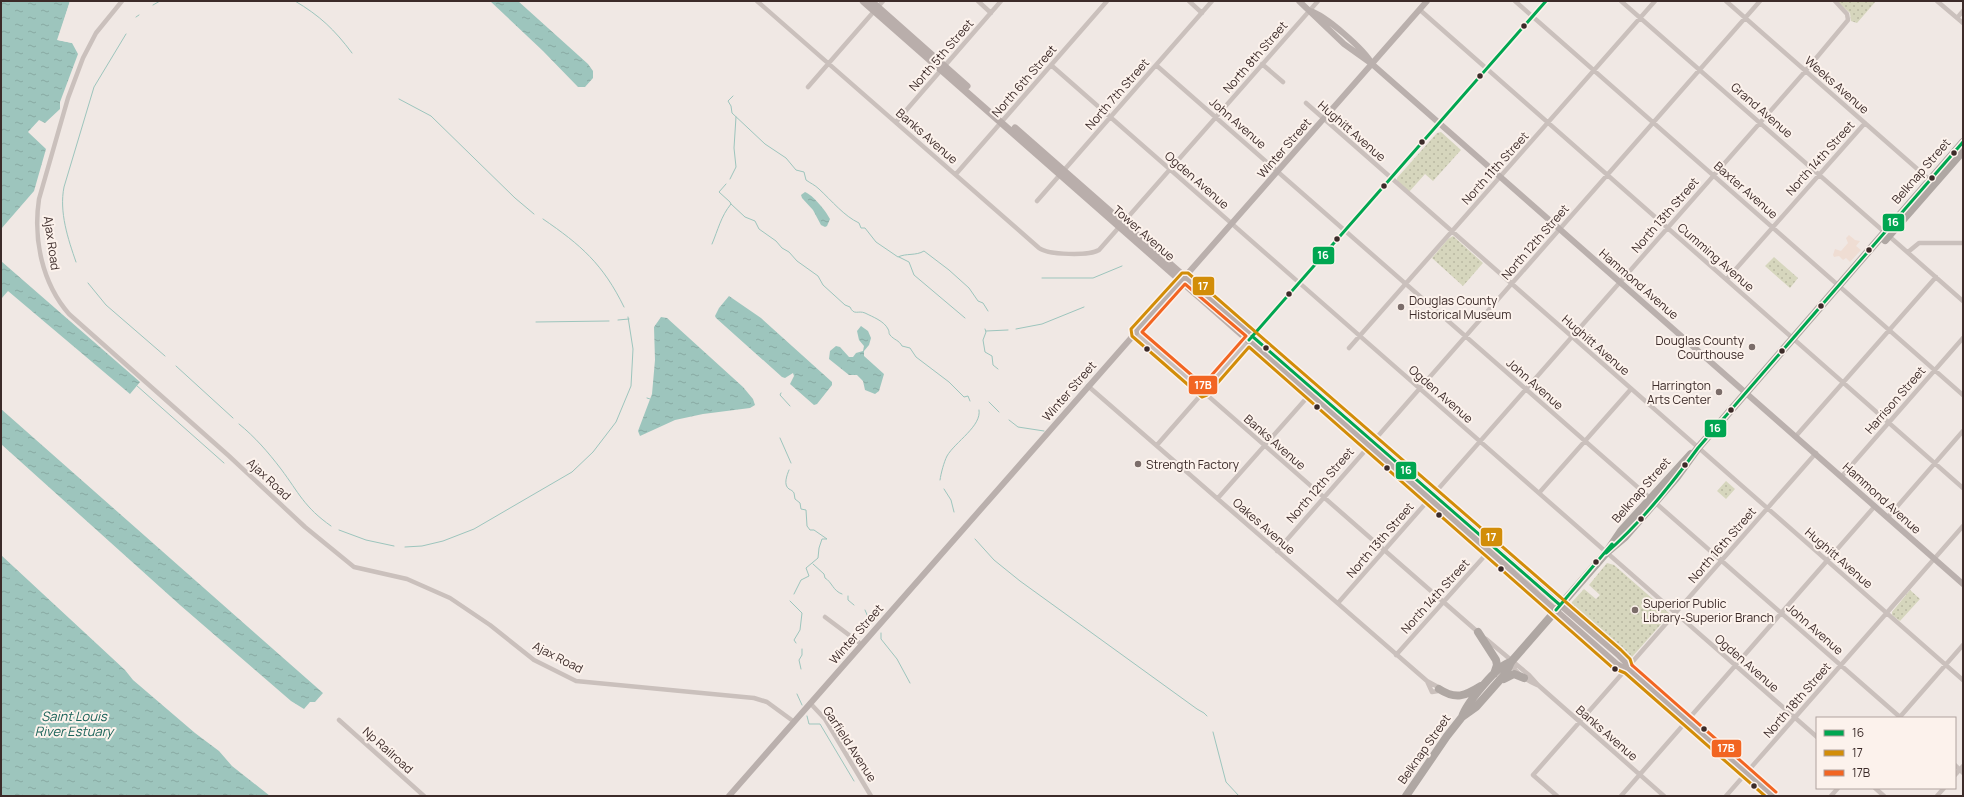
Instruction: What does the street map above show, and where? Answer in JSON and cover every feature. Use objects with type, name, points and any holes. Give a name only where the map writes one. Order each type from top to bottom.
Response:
[{"type":"highway","name":"Belknap Street","points":[[1932,182],[1963,142]]},
{"type":"highway","name":"Belknap Street","points":[[1511,662],[1606,553],[1625,537],[1652,501],[1680,474],[1698,448],[1794,337],[1932,182],[1963,151]]},
{"type":"highway","points":[[1478,632],[1496,660],[1494,674]]},
{"type":"highway","points":[[1462,717],[1466,708],[1485,684],[1504,664],[1511,662]]},
{"type":"highway","points":[[1480,702],[1506,673],[1511,662]]},
{"type":"highway","points":[[1462,717],[1508,676],[1516,674],[1524,678]]},
{"type":"highway","points":[[1439,689],[1450,695],[1458,696],[1470,692],[1485,684]]},
{"type":"highway","name":"Belknap Street","points":[[1406,796],[1438,747],[1462,717]]},
{"type":"main road","name":"Tower Avenue","points":[[863,1],[876,9],[1370,443],[1510,562],[1620,667],[1627,668],[1773,796]]},
{"type":"main road","name":"Tower Avenue","points":[[871,1],[876,9]]},
{"type":"main road","name":"Tower Avenue","points":[[1432,496],[1489,551],[1558,608]]},
{"type":"main road","points":[[1489,551],[1492,550],[1510,562]]},
{"type":"street","name":"Ajax Road","points":[[122,1],[96,33],[83,58],[68,98],[39,199],[37,212],[38,236],[44,272],[53,294],[69,314],[229,456],[305,526],[354,567],[407,579],[450,598],[490,625],[534,660],[576,681],[754,698],[767,702],[794,721]]},
{"type":"street","points":[[808,86],[883,1]]},
{"type":"street","points":[[978,1],[991,12]]},
{"type":"street","name":"North 5th Street","points":[[896,122],[1001,1]]},
{"type":"street","name":"North 6th Street","points":[[956,174],[1107,1]]},
{"type":"street","points":[[1189,1],[1202,13]]},
{"type":"street","name":"North 7th Street","points":[[1037,201],[1212,1]]},
{"type":"street","name":"Hammond Avenue","points":[[1298,1],[1310,11],[1330,23],[1366,54],[1372,64],[1963,584]]},
{"type":"street","name":"North 8th Street","points":[[1097,252],[1318,1]]},
{"type":"street","name":"Winter Street","points":[[729,796],[1427,1]]},
{"type":"street","name":"Baxter Avenue","points":[[1515,1],[1772,227],[1838,288],[1889,330],[1963,395]]},
{"type":"street","points":[[1157,445],[1546,1]]},
{"type":"street","name":"Grand Avenue","points":[[1621,1],[1963,301]]},
{"type":"street","name":"North 11th Street","points":[[1349,348],[1655,1]]},
{"type":"street","name":"Weeks Avenue","points":[[1726,1],[1932,182]]},
{"type":"street","name":"North 12th Street","points":[[1277,551],[1370,443],[1512,284],[1760,1]]},
{"type":"street","name":"North 13th Street","points":[[1338,603],[1571,336],[1668,228],[1848,20],[1848,14],[1835,1]]},
{"type":"street","points":[[1937,1],[1963,23]]},
{"type":"street","name":"Banks Avenue","points":[[759,2],[1044,252],[1097,252]]},
{"type":"street","name":"Cumming Avenue","points":[[1420,10],[1794,337],[1963,488]]},
{"type":"street","points":[[1957,18],[1963,11]]},
{"type":"street","points":[[1262,64],[1283,82]]},
{"type":"street","name":"Ogden Avenue","points":[[1051,65],[1816,736]]},
{"type":"street","name":"John Avenue","points":[[1156,65],[1899,717]]},
{"type":"street","name":"Hughitt Avenue","points":[[1306,103],[1963,680]]},
{"type":"street","name":"North 14th Street","points":[[1727,279],[1865,123]]},
{"type":"street","points":[[1908,252],[1919,243],[1963,243]]},
{"type":"street","points":[[1796,436],[1936,277]]},
{"type":"street","name":"Banks Avenue","points":[[1135,332],[1511,662],[1530,676],[1538,686],[1664,796]]},
{"type":"street","name":"Harrison Street","points":[[1842,476],[1963,338]]},
{"type":"street","name":"Oakes Avenue","points":[[1088,386],[1396,655],[1427,681],[1435,684],[1439,689],[1436,693],[1433,693],[1427,681]]},
{"type":"street","points":[[1539,493],[1631,389]]},
{"type":"street","points":[[1218,498],[1312,392]]},
{"type":"street","points":[[1888,517],[1963,431]]},
{"type":"street","name":"North 16th Street","points":[[1557,796],[1533,775],[1816,454]]},
{"type":"street","points":[[1621,796],[1875,506]]},
{"type":"street","name":"North 18th Street","points":[[1726,796],[1963,526]]},
{"type":"street","name":"North 14th Street","points":[[1396,655],[1489,551]]},
{"type":"street","points":[[825,617],[861,644]]},
{"type":"street","points":[[1901,717],[1963,645]]},
{"type":"street","name":"Banks Avenue","points":[[1511,662],[1513,668],[1524,678],[1538,686]]},
{"type":"street","name":"Garfield Avenue","points":[[810,703],[825,719],[871,796]]},
{"type":"street","name":"Np Railroad","points":[[339,720],[424,796]]},
{"type":"street","points":[[1876,789],[1884,796]]},
{"type":"green space","points":[[1837,1],[1876,1],[1857,23],[1851,21],[1850,13]]},
{"type":"green space","points":[[1441,132],[1461,150],[1433,181],[1425,174],[1409,192],[1397,180],[1397,178],[1437,133]]},
{"type":"green space","points":[[1453,236],[1483,263],[1463,286],[1432,258],[1448,239]]},
{"type":"green space","points":[[1774,257],[1798,278],[1790,288],[1765,266]]},
{"type":"green space","points":[[1726,481],[1735,489],[1726,499],[1717,491]]},
{"type":"green space","points":[[1607,563],[1614,565],[1670,614],[1632,657],[1629,658],[1570,608],[1572,602],[1584,589],[1596,599],[1600,595],[1589,585]]},
{"type":"green space","points":[[1910,590],[1920,599],[1900,621],[1892,615],[1892,612]]},
{"type":"shaded area","points":[[1849,235],[1855,240],[1860,241],[1856,246],[1861,250],[1850,262],[1846,258],[1843,260],[1839,256],[1834,257],[1833,255],[1835,249],[1841,251],[1848,243],[1846,238]]},
{"type":"water","points":[[1,1],[70,1],[58,40],[72,43],[78,54],[60,102],[60,109],[45,123],[39,120],[28,132],[46,149],[34,191],[1,229]]},
{"type":"water","points":[[490,1],[518,1],[588,64],[593,71],[593,78],[585,87],[578,87],[543,51]]},
{"type":"water","points":[[805,192],[815,200],[830,219],[827,226],[825,227],[821,225],[813,210],[802,198],[801,195]]},
{"type":"water","points":[[1,261],[140,382],[130,394],[8,291],[1,299]]},
{"type":"water","points":[[729,296],[761,318],[832,382],[832,385],[817,404],[814,405],[790,384],[794,376],[793,373],[785,378],[782,377],[716,318],[715,316],[719,308]]},
{"type":"water","points":[[661,317],[667,318],[743,387],[753,399],[755,405],[750,408],[703,414],[675,420],[640,436],[638,431],[652,394],[655,360],[654,327]]},
{"type":"water","points":[[861,326],[868,331],[871,338],[869,345],[864,351],[864,356],[884,374],[879,391],[875,394],[865,390],[863,381],[857,375],[849,375],[829,359],[830,351],[836,346],[840,347],[849,357],[853,357],[856,353],[863,351],[864,346],[859,340],[857,331]]},
{"type":"water","points":[[1,409],[323,693],[315,702],[310,702],[304,709],[291,701],[180,605],[1,444]]},
{"type":"water","name":"Saint Louis River Estuary","points":[[1,555],[125,670],[133,680],[195,733],[219,751],[232,766],[270,796],[1,796]]},
{"type":"pier","points":[[70,1],[72,1],[60,38],[72,41],[72,43],[57,40]]},
{"type":"waterway","points":[[153,5],[160,1]]},
{"type":"waterway","points":[[295,1],[312,12],[326,24],[352,53]]},
{"type":"waterway","points":[[76,262],[67,235],[63,216],[64,187],[94,87],[126,34]]},
{"type":"waterway","points":[[733,96],[728,101],[731,106],[732,113],[765,144],[786,158],[796,170],[804,172],[806,180],[843,212],[859,223],[861,228],[865,228],[876,242],[898,257],[924,251],[949,270],[969,288],[978,301],[983,303],[988,311]]},
{"type":"waterway","points":[[399,99],[431,116],[515,198],[534,214]]},
{"type":"waterway","points":[[730,179],[736,167],[734,148],[736,117]]},
{"type":"waterway","points":[[712,244],[722,218],[731,204],[719,192],[726,184]]},
{"type":"waterway","points":[[731,204],[745,217],[755,221],[759,229],[776,241],[797,261],[818,276],[823,285],[845,305],[850,307],[855,312],[863,312],[881,321],[889,330],[889,334],[902,346],[910,348],[916,357],[949,382],[964,397],[968,396],[970,401]]},
{"type":"waterway","points":[[543,219],[569,238],[590,257],[608,279],[624,307]]},
{"type":"waterway","points":[[899,257],[909,262],[914,275],[965,318]]},
{"type":"waterway","points":[[1042,278],[1093,278],[1122,266]]},
{"type":"waterway","points":[[88,283],[106,305],[165,356]]},
{"type":"waterway","points":[[1016,329],[1042,324],[1084,307]]},
{"type":"waterway","points":[[405,547],[422,546],[443,541],[474,529],[572,472],[593,452],[616,422],[631,386],[633,349],[628,317]]},
{"type":"waterway","points":[[618,320],[629,319]]},
{"type":"waterway","points":[[536,322],[609,321]]},
{"type":"waterway","points":[[985,329],[986,332],[983,340],[985,352],[992,356],[993,365],[998,369]]},
{"type":"waterway","points":[[986,331],[1008,330]]},
{"type":"waterway","points":[[176,366],[233,418]]},
{"type":"waterway","points":[[136,385],[224,463]]},
{"type":"waterway","points":[[781,393],[780,395],[790,406]]},
{"type":"waterway","points":[[989,402],[999,412]]},
{"type":"waterway","points":[[940,480],[947,456],[972,428],[979,416],[979,410]]},
{"type":"waterway","points":[[1009,420],[1018,427],[1044,431]]},
{"type":"waterway","points":[[239,424],[256,439],[281,469],[308,506],[331,526]]},
{"type":"waterway","points":[[780,438],[791,463]]},
{"type":"waterway","points":[[789,470],[786,485],[794,492],[795,499],[800,503],[801,509],[806,510],[807,526],[810,530],[814,530],[827,539],[822,539],[818,558],[806,568],[809,576],[801,580],[794,594]]},
{"type":"waterway","points":[[944,489],[951,500],[954,512]]},
{"type":"waterway","points":[[339,530],[366,540],[394,546]]},
{"type":"waterway","points":[[975,539],[994,560],[1020,581],[1207,716]]},
{"type":"waterway","points":[[813,564],[824,574],[825,578],[837,591],[842,594]]},
{"type":"waterway","points":[[848,596],[848,600],[854,605]]},
{"type":"waterway","points":[[790,601],[802,613],[800,630],[794,640],[796,643]]},
{"type":"waterway","points":[[865,610],[871,624]]},
{"type":"waterway","points":[[881,633],[881,639],[897,659],[910,683]]},
{"type":"waterway","points":[[801,669],[799,660],[802,655],[802,649]]},
{"type":"waterway","points":[[797,694],[802,705]]},
{"type":"waterway","points":[[807,716],[809,724],[820,724],[854,781]]},
{"type":"waterway","points":[[1213,732],[1226,782],[1239,796]]},
{"type":"transit line","name":"16","points":[[1249,340],[1546,1]]},
{"type":"transit line","name":"16","points":[[1606,553],[1655,503],[1698,448],[1963,142]]},
{"type":"transit line","name":"17","points":[[1632,665],[1630,659],[1621,650],[1188,273],[1182,273],[1131,329],[1132,336],[1202,397],[1207,395],[1249,347],[1613,668],[1625,673],[1765,796]]},
{"type":"transit line","name":"17B","points":[[1185,284],[1246,336],[1203,385],[1142,332],[1185,284]]},
{"type":"transit line","name":"16","points":[[1252,336],[1560,605]]},
{"type":"transit line","name":"16","points":[[1556,610],[1612,544]]},
{"type":"transit line","name":"17B","points":[[1632,665],[1776,792]]},
{"type":"place","name":"Douglas County Historical Museum","points":[[1401,307]]},
{"type":"place","name":"Douglas County Courthouse","points":[[1752,347]]},
{"type":"place","name":"Harrington Arts Center","points":[[1719,392]]},
{"type":"place","name":"Strength Factory","points":[[1138,464]]},
{"type":"place","name":"Superior Public Library-Superior Branch","points":[[1635,610]]}]
